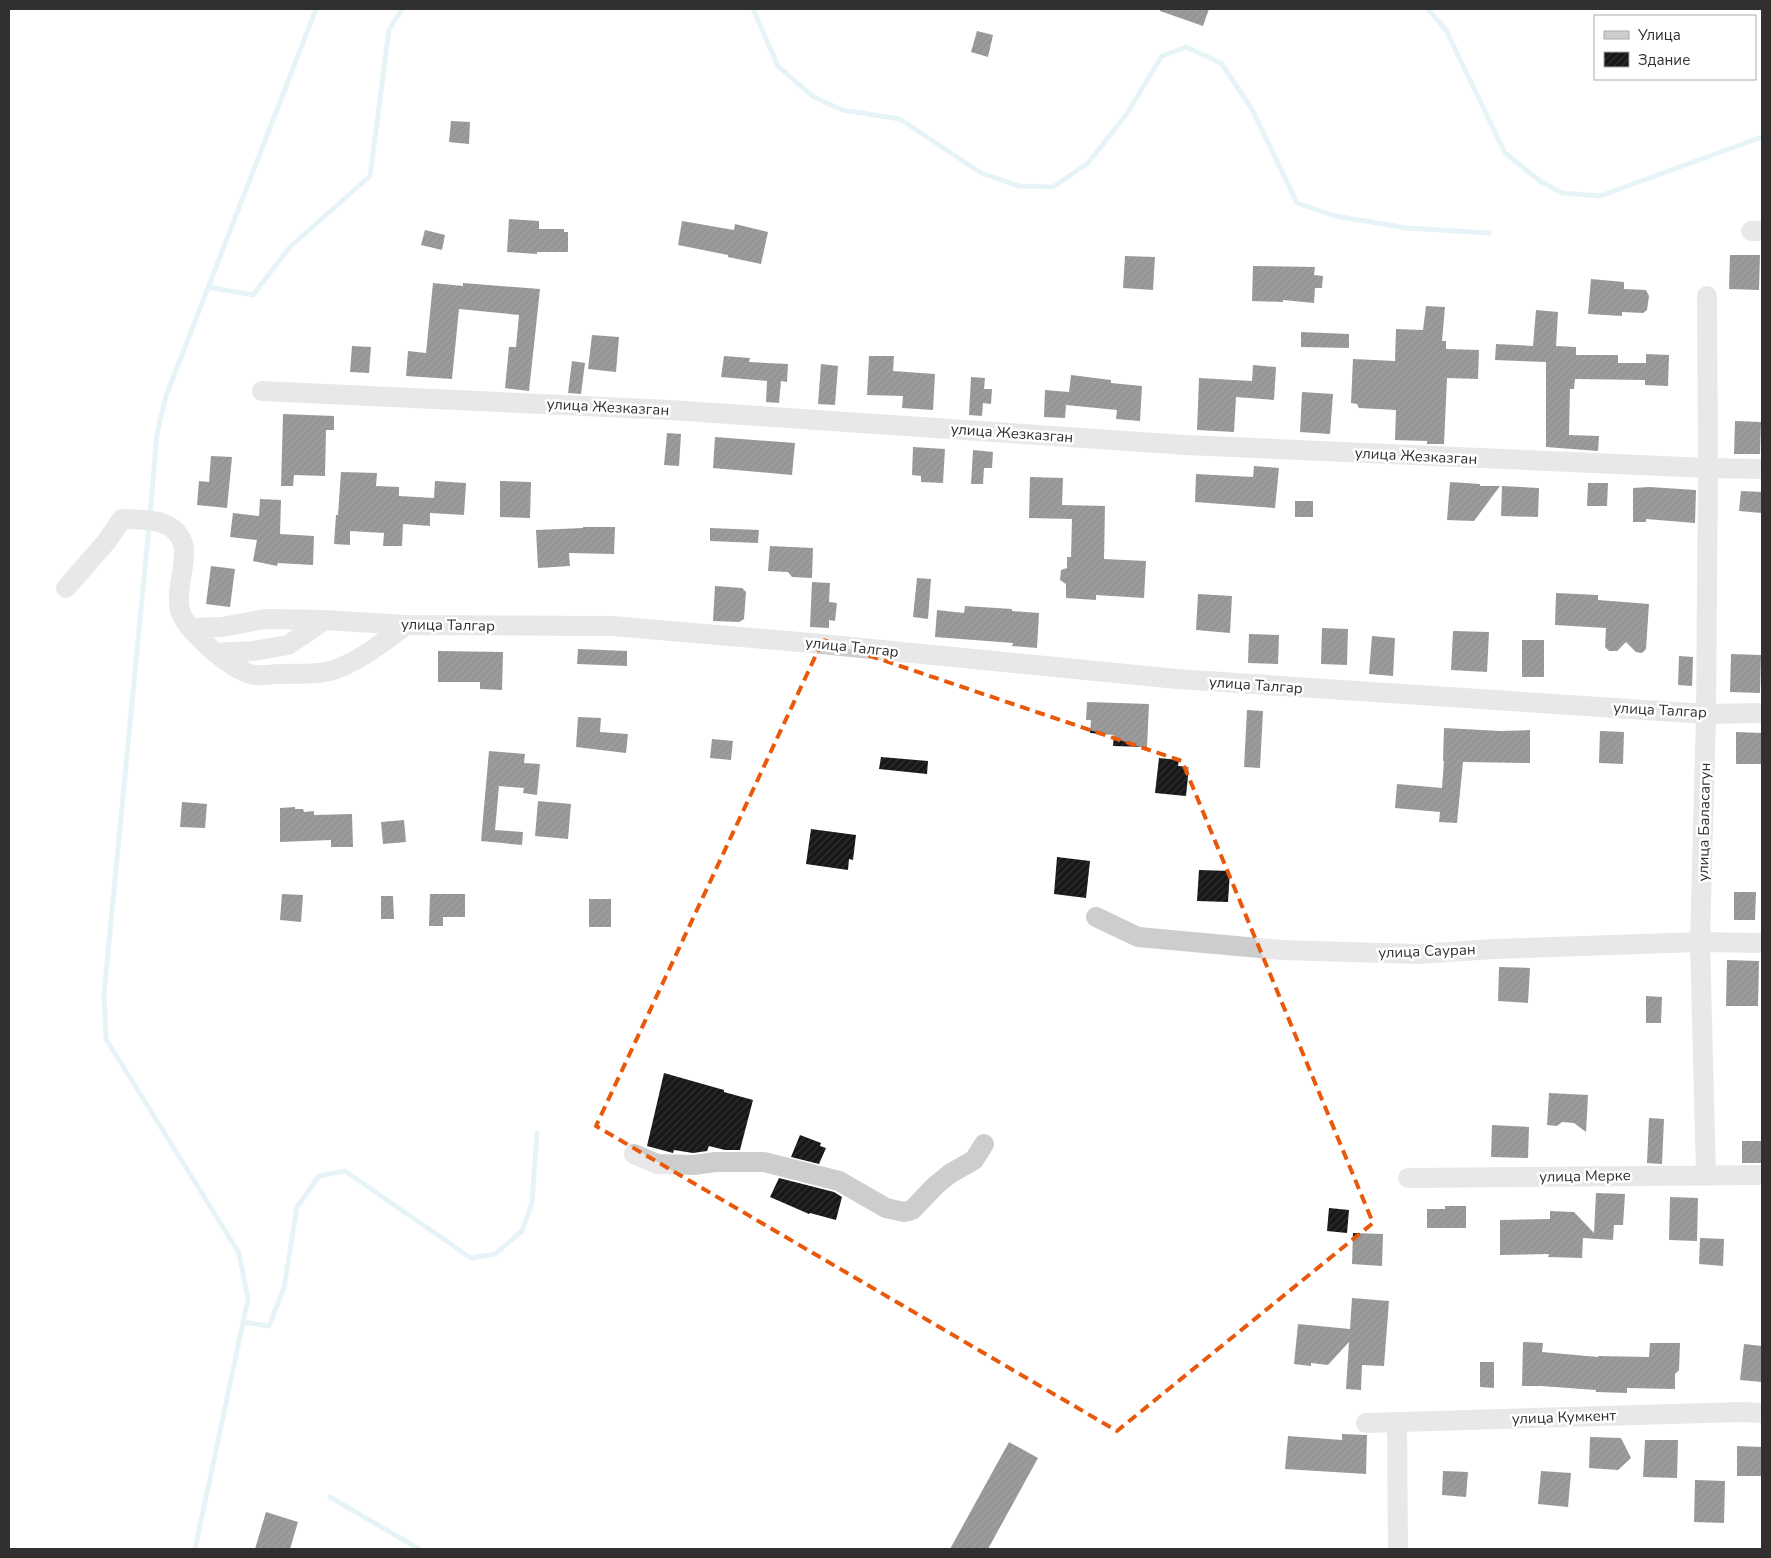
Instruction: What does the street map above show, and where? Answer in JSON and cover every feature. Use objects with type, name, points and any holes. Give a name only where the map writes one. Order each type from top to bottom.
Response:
[{"type":"street","name":"улица Баласагун","points":[[1706,1175],[1700,942],[1706,714],[1707,296]]},
{"type":"street","name":"улица Жезказган","points":[[262,391],[670,410],[1186,445],[1762,469]]},
{"type":"street","points":[[66,588],[107,541],[122,519],[162,522],[174,529],[183,541],[184,551],[179,592],[181,612],[191,628],[215,653],[231,665],[254,675],[317,673],[336,669],[357,660],[406,625]]},
{"type":"street","name":"улица Талгар","points":[[191,628],[222,627],[265,619],[325,620],[406,625],[612,626],[850,647],[1177,680],[1706,714],[1762,713]]},
{"type":"street","points":[[215,653],[253,651],[288,645],[325,620]]},
{"type":"street","name":"улица Сауран","points":[[1096,917],[1138,937],[1280,950],[1418,954],[1494,949],[1700,942],[1762,943]]},
{"type":"street","points":[[634,1154],[657,1164],[694,1165],[715,1162],[764,1162],[839,1181],[886,1208],[904,1212],[912,1210],[936,1184],[974,1160],[984,1144]]},
{"type":"street","name":"улица Мерке","points":[[1408,1178],[1762,1175]]},
{"type":"street","name":"улица Кумкент","points":[[1366,1423],[1741,1412],[1762,1413]]},
{"type":"street","points":[[1396,1422],[1398,1549]]},
{"type":"highlighted area","points":[[823,640],[1182,761],[1373,1223],[1117,1431],[596,1126]]},
{"type":"building","points":[[1160,9],[1209,9],[1203,26],[1160,11]]},
{"type":"building","points":[[977,31],[993,35],[988,57],[971,52]]},
{"type":"building","points":[[451,121],[470,122],[469,144],[449,142]]},
{"type":"building","points":[[509,219],[539,221],[539,229],[564,229],[564,232],[568,232],[568,252],[537,252],[537,254],[507,252]]},
{"type":"building","points":[[682,221],[734,230],[735,224],[768,232],[761,264],[678,245]]},
{"type":"building","points":[[425,230],[445,235],[442,250],[421,245]]},
{"type":"building","points":[[1730,255],[1760,255],[1759,290],[1729,289]]},
{"type":"building","points":[[1125,256],[1155,257],[1153,290],[1123,288]]},
{"type":"building","points":[[1253,266],[1315,267],[1314,275],[1323,276],[1322,288],[1315,288],[1314,303],[1283,300],[1283,302],[1252,301]]},
{"type":"building","points":[[1591,279],[1624,282],[1624,289],[1646,290],[1649,296],[1647,310],[1643,313],[1622,312],[1622,316],[1588,314]]},
{"type":"building","points":[[433,283],[463,286],[463,283],[540,289],[529,391],[505,388],[509,347],[516,347],[519,315],[459,309],[452,379],[406,376],[408,351],[426,353]]},
{"type":"building","points":[[1426,306],[1445,307],[1442,341],[1446,341],[1446,349],[1479,350],[1478,379],[1447,378],[1444,444],[1427,444],[1427,441],[1395,440],[1396,410],[1359,408],[1357,404],[1351,403],[1353,359],[1395,361],[1396,329],[1423,330]]},
{"type":"building","points":[[1536,310],[1558,312],[1556,346],[1576,347],[1576,355],[1618,355],[1618,363],[1646,363],[1646,354],[1669,355],[1668,386],[1645,385],[1645,380],[1575,379],[1574,389],[1570,389],[1569,435],[1599,436],[1598,451],[1546,447],[1546,362],[1495,360],[1496,344],[1533,346]]},
{"type":"building","points":[[1301,332],[1349,334],[1349,348],[1301,347]]},
{"type":"building","points":[[592,335],[619,337],[616,372],[588,369]]},
{"type":"building","points":[[352,346],[371,347],[369,373],[350,372]]},
{"type":"building","points":[[724,356],[750,358],[749,362],[788,364],[787,382],[781,381],[779,403],[766,402],[767,381],[721,377]]},
{"type":"building","points":[[869,356],[894,356],[893,371],[935,374],[933,410],[902,408],[903,396],[867,395]]},
{"type":"building","points":[[572,361],[585,363],[581,394],[568,393]]},
{"type":"building","points":[[821,364],[838,366],[835,405],[818,404]]},
{"type":"building","points":[[1253,365],[1276,367],[1274,400],[1236,397],[1234,432],[1197,430],[1199,378],[1252,381]]},
{"type":"building","points":[[1071,375],[1111,380],[1111,383],[1142,386],[1140,421],[1116,419],[1117,410],[1066,405],[1065,418],[1044,417],[1045,390],[1069,392]]},
{"type":"building","points":[[971,377],[985,378],[984,389],[992,389],[991,404],[983,403],[982,416],[969,415]]},
{"type":"building","points":[[1302,392],[1333,394],[1330,434],[1300,432]]},
{"type":"building","points":[[283,414],[334,416],[334,430],[326,430],[325,476],[294,475],[293,486],[281,486]]},
{"type":"building","points":[[1735,421],[1761,422],[1760,454],[1734,454]]},
{"type":"building","points":[[667,433],[681,434],[679,466],[664,465]]},
{"type":"building","points":[[715,437],[795,443],[792,475],[713,468]]},
{"type":"building","points":[[913,447],[945,449],[943,483],[921,482],[921,476],[912,475]]},
{"type":"building","points":[[973,450],[993,452],[992,468],[984,468],[983,484],[971,484]]},
{"type":"building","points":[[211,456],[232,457],[227,508],[197,505],[199,481],[209,482]]},
{"type":"building","points":[[1254,466],[1279,468],[1275,508],[1195,502],[1196,474],[1253,477]]},
{"type":"building","points":[[341,472],[377,473],[376,486],[399,487],[399,496],[434,498],[435,481],[466,483],[464,515],[430,513],[430,526],[403,524],[402,546],[383,546],[384,533],[350,531],[350,545],[334,544]]},
{"type":"building","points":[[1030,477],[1063,478],[1062,505],[1105,506],[1104,559],[1146,561],[1144,598],[1096,595],[1096,600],[1066,598],[1066,584],[1060,580],[1061,570],[1067,568],[1067,557],[1071,557],[1072,519],[1029,518]]},
{"type":"building","points":[[500,481],[531,482],[530,518],[500,517]]},
{"type":"building","points":[[1450,482],[1480,484],[1480,486],[1500,486],[1474,521],[1447,520]]},
{"type":"building","points":[[1588,483],[1608,483],[1607,506],[1587,506]]},
{"type":"building","points":[[1502,486],[1539,488],[1538,517],[1501,516]]},
{"type":"building","points":[[1649,487],[1696,490],[1695,523],[1646,519],[1646,522],[1633,522],[1633,488]]},
{"type":"building","points":[[1741,491],[1762,492],[1762,513],[1739,511]]},
{"type":"building","points":[[260,499],[281,500],[280,534],[314,536],[313,565],[278,563],[277,566],[253,561],[257,540],[230,537],[233,513],[259,516]]},
{"type":"building","points":[[1295,501],[1313,501],[1313,517],[1295,517]]},
{"type":"building","points":[[615,527],[614,554],[569,553],[570,566],[538,568],[536,530]]},
{"type":"building","points":[[710,528],[759,530],[758,543],[710,541]]},
{"type":"building","points":[[770,546],[813,548],[812,578],[792,577],[788,572],[768,571]]},
{"type":"building","points":[[211,566],[235,569],[230,607],[206,604]]},
{"type":"building","points":[[917,578],[931,579],[928,619],[913,617]]},
{"type":"building","points":[[812,582],[830,583],[829,602],[837,603],[835,621],[829,620],[829,628],[810,627]]},
{"type":"building","points":[[715,586],[742,588],[746,592],[744,619],[739,622],[713,621]]},
{"type":"building","points":[[1556,593],[1598,595],[1598,600],[1649,604],[1646,649],[1642,653],[1636,652],[1626,642],[1617,651],[1609,651],[1605,647],[1606,628],[1555,625]]},
{"type":"building","points":[[1198,594],[1232,596],[1230,633],[1196,630]]},
{"type":"building","points":[[965,606],[1039,613],[1037,648],[1012,646],[1013,643],[935,637],[937,610],[964,613]]},
{"type":"building","points":[[1322,628],[1348,629],[1347,665],[1321,664]]},
{"type":"building","points":[[1453,631],[1489,632],[1487,672],[1451,670]]},
{"type":"building","points":[[1249,634],[1279,635],[1278,664],[1248,663]]},
{"type":"building","points":[[1372,636],[1395,638],[1393,676],[1369,674]]},
{"type":"building","points":[[1522,640],[1544,640],[1544,677],[1522,677]]},
{"type":"building","points":[[578,649],[627,651],[627,666],[577,664]]},
{"type":"building","points":[[438,651],[503,652],[502,690],[480,689],[480,682],[438,682]]},
{"type":"building","points":[[1731,654],[1761,655],[1760,693],[1730,692]]},
{"type":"building","points":[[1679,656],[1693,657],[1692,686],[1678,685]]},
{"type":"building","points":[[1087,702],[1149,704],[1147,747],[1113,746],[1114,735],[1090,733],[1091,720],[1086,720]]},
{"type":"building","points":[[1247,710],[1263,711],[1260,768],[1244,767]]},
{"type":"building","points":[[578,717],[601,718],[600,732],[628,734],[626,753],[576,747]]},
{"type":"building","points":[[1444,728],[1501,731],[1530,730],[1530,763],[1463,762],[1457,823],[1439,822],[1440,812],[1395,808],[1397,784],[1442,788]]},
{"type":"building","points":[[1600,731],[1624,732],[1623,764],[1599,763]]},
{"type":"building","points":[[1736,732],[1762,733],[1762,764],[1736,764]]},
{"type":"building","points":[[712,739],[733,741],[731,760],[710,758]]},
{"type":"building","points":[[489,751],[525,754],[524,763],[540,764],[537,795],[523,793],[524,788],[499,786],[495,830],[523,832],[522,845],[481,841]]},
{"type":"building","points":[[881,757],[928,761],[927,774],[879,769]]},
{"type":"building","points":[[1159,758],[1179,760],[1178,766],[1189,767],[1186,796],[1155,793]]},
{"type":"building","points":[[538,801],[571,804],[568,839],[535,836]]},
{"type":"building","points":[[182,802],[207,804],[205,828],[180,827]]},
{"type":"building","points":[[295,807],[295,809],[303,809],[304,812],[314,811],[314,815],[352,814],[353,847],[331,847],[331,840],[280,842],[280,808]]},
{"type":"building","points":[[404,820],[406,842],[383,844],[381,822]]},
{"type":"building","points":[[811,829],[856,835],[853,860],[849,859],[848,870],[806,864]]},
{"type":"building","points":[[1057,857],[1090,861],[1086,898],[1054,894]]},
{"type":"building","points":[[1199,870],[1230,871],[1228,902],[1197,901]]},
{"type":"building","points":[[1734,892],[1756,892],[1755,920],[1734,920]]},
{"type":"building","points":[[282,894],[303,895],[301,922],[280,920]]},
{"type":"building","points":[[430,894],[465,894],[465,917],[443,917],[443,926],[429,926]]},
{"type":"building","points":[[381,896],[393,896],[394,919],[381,919]]},
{"type":"building","points":[[589,899],[611,899],[611,927],[589,927]]},
{"type":"building","points":[[1727,960],[1759,961],[1758,1006],[1726,1006]]},
{"type":"building","points":[[1499,967],[1530,968],[1528,1003],[1498,1001]]},
{"type":"building","points":[[1646,996],[1662,997],[1661,1023],[1646,1023]]},
{"type":"building","points":[[664,1073],[753,1100],[740,1150],[725,1150],[709,1146],[707,1151],[693,1153],[674,1150],[673,1153],[647,1146]]},
{"type":"building","points":[[1549,1093],[1588,1095],[1586,1132],[1574,1123],[1562,1122],[1557,1126],[1547,1125]]},
{"type":"building","points":[[1649,1118],[1664,1119],[1662,1164],[1647,1163]]},
{"type":"building","points":[[1492,1125],[1529,1127],[1528,1158],[1491,1157]]},
{"type":"building","points":[[800,1135],[821,1143],[820,1146],[826,1148],[819,1164],[791,1157]]},
{"type":"building","points":[[1742,1141],[1762,1141],[1762,1163],[1742,1163]]},
{"type":"building","points":[[779,1178],[834,1192],[842,1197],[836,1220],[809,1214],[770,1197]]},
{"type":"building","points":[[1596,1193],[1625,1194],[1623,1225],[1614,1225],[1613,1240],[1583,1238],[1582,1258],[1548,1257],[1549,1254],[1500,1255],[1500,1220],[1550,1219],[1550,1211],[1574,1212],[1594,1233]]},
{"type":"building","points":[[1670,1197],[1698,1198],[1697,1241],[1669,1240]]},
{"type":"building","points":[[1445,1206],[1466,1206],[1466,1228],[1427,1228],[1427,1209],[1445,1209]]},
{"type":"building","points":[[1329,1208],[1349,1210],[1347,1233],[1327,1231]]},
{"type":"building","points":[[1353,1233],[1383,1234],[1382,1266],[1352,1264]]},
{"type":"building","points":[[1700,1238],[1724,1239],[1723,1266],[1699,1264]]},
{"type":"building","points":[[1352,1298],[1389,1301],[1384,1366],[1362,1365],[1361,1390],[1346,1389],[1349,1342],[1328,1365],[1294,1364],[1298,1324],[1350,1329]]},
{"type":"building","points":[[1523,1342],[1543,1343],[1542,1352],[1598,1357],[1649,1357],[1650,1343],[1680,1343],[1679,1370],[1675,1374],[1675,1389],[1627,1388],[1627,1393],[1522,1386]]},
{"type":"building","points":[[1744,1344],[1762,1346],[1762,1382],[1740,1380]]},
{"type":"building","points":[[1480,1362],[1494,1362],[1494,1388],[1480,1387]]},
{"type":"building","points":[[1342,1434],[1367,1435],[1366,1474],[1285,1469],[1288,1436],[1342,1440]]},
{"type":"building","points":[[1590,1437],[1621,1438],[1631,1458],[1618,1470],[1589,1468]]},
{"type":"building","points":[[1645,1440],[1678,1440],[1677,1478],[1643,1477]]},
{"type":"building","points":[[1009,1442],[1038,1458],[988,1549],[950,1549]]},
{"type":"building","points":[[1737,1446],[1762,1447],[1762,1476],[1737,1476]]},
{"type":"building","points":[[1443,1471],[1468,1472],[1466,1497],[1442,1495]]},
{"type":"building","points":[[1541,1471],[1571,1473],[1568,1507],[1538,1504]]},
{"type":"building","points":[[1695,1480],[1725,1481],[1724,1523],[1694,1522]]},
{"type":"building","points":[[266,1512],[298,1522],[290,1549],[255,1549]]},
{"type":"waterway","points":[[150,515],[157,434],[166,396],[316,9]]},
{"type":"waterway","points":[[208,287],[253,295],[290,247],[370,176],[389,30],[402,9]]},
{"type":"waterway","points":[[753,9],[778,66],[812,96],[842,110],[900,119],[981,173],[1019,186],[1053,187],[1088,163],[1126,115],[1162,56],[1186,47],[1221,63],[1252,109],[1297,203],[1335,216],[1407,228],[1489,233]]},
{"type":"waterway","points":[[1428,9],[1446,30],[1505,153],[1540,181],[1562,193],[1600,196],[1762,137]]},
{"type":"waterway","points":[[149,526],[104,994],[106,1039],[239,1253],[248,1299],[195,1549]]},
{"type":"waterway","points":[[243,1322],[269,1326],[284,1288],[297,1207],[319,1176],[345,1171],[471,1258],[495,1254],[522,1231],[532,1203],[537,1133]]},
{"type":"waterway","points":[[330,1497],[419,1549]]}]
